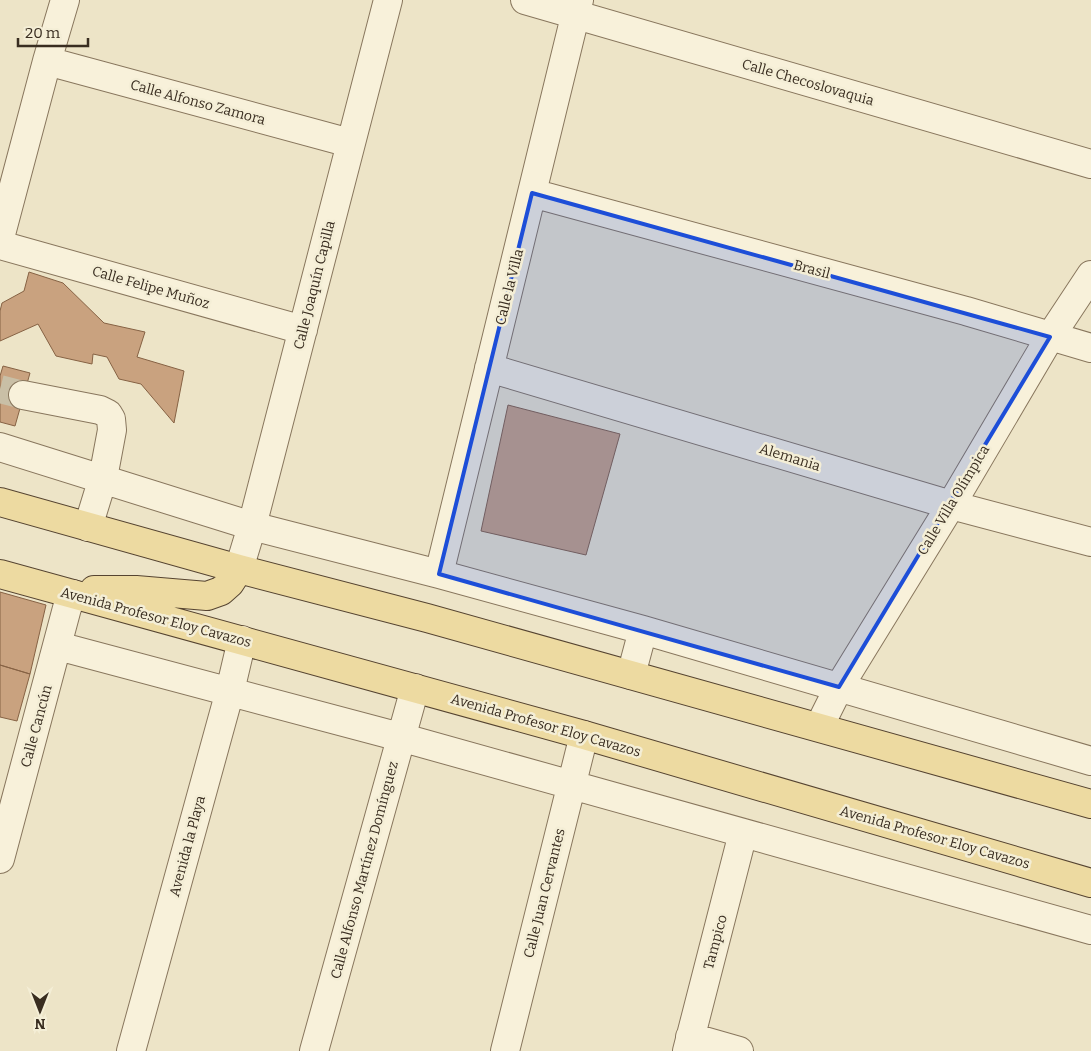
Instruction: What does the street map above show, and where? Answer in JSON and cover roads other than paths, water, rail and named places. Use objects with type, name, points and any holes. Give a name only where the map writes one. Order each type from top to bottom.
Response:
[{"type":"main road","points":[[0,502],[239,569],[427,618],[1091,804]]},
{"type":"main road","points":[[73,594],[84,591],[136,590],[207,596],[221,591],[239,569]]},
{"type":"main road","name":"Avenida Profesor Eloy Cavazos","points":[[0,574],[584,735],[1091,883]]},
{"type":"street","points":[[0,238],[65,0]]},
{"type":"street","name":"Calle Joaquín Capilla","points":[[239,569],[252,526],[388,0]]},
{"type":"street","name":"Calle Checoslovaquia","points":[[525,0],[577,7],[1091,164]]},
{"type":"street","name":"Calle la Villa","points":[[439,574],[577,7]]},
{"type":"street","name":"Calle Alfonso Zamora","points":[[47,61],[350,143]]},
{"type":"street","name":"Brasil","points":[[532,193],[966,311],[1091,348]]},
{"type":"street","name":"Calle Felipe Muñoz","points":[[0,245],[303,330]]},
{"type":"street","name":"Calle Villa Olímpica","points":[[819,727],[839,687],[1050,337],[1091,275]]},
{"type":"street","name":"Alemania","points":[[489,368],[950,505],[1091,542]]},
{"type":"street","points":[[23,395],[100,410],[108,414],[111,419],[112,430],[103,478],[88,527]]},
{"type":"street","points":[[0,447],[252,526],[439,574],[643,630],[1091,761]]},
{"type":"street","name":"Calle Cancún","points":[[0,859],[67,608],[73,594]]},
{"type":"street","points":[[631,675],[643,630]]},
{"type":"street","name":"Avenida la Playa","points":[[131,1051],[230,691],[242,640]]},
{"type":"street","points":[[58,646],[572,784],[1091,930]]},
{"type":"street","name":"Calle Alfonso Martínez Domínguez","points":[[314,1051],[415,688]]},
{"type":"street","name":"Calle Juan Cervantes","points":[[505,1051],[584,735]]},
{"type":"street","name":"Tampico","points":[[689,1044],[743,833]]},
{"type":"street","points":[[689,1044],[739,1051]]},
{"type":"tunnel","points":[[0,389],[23,395]]}]
